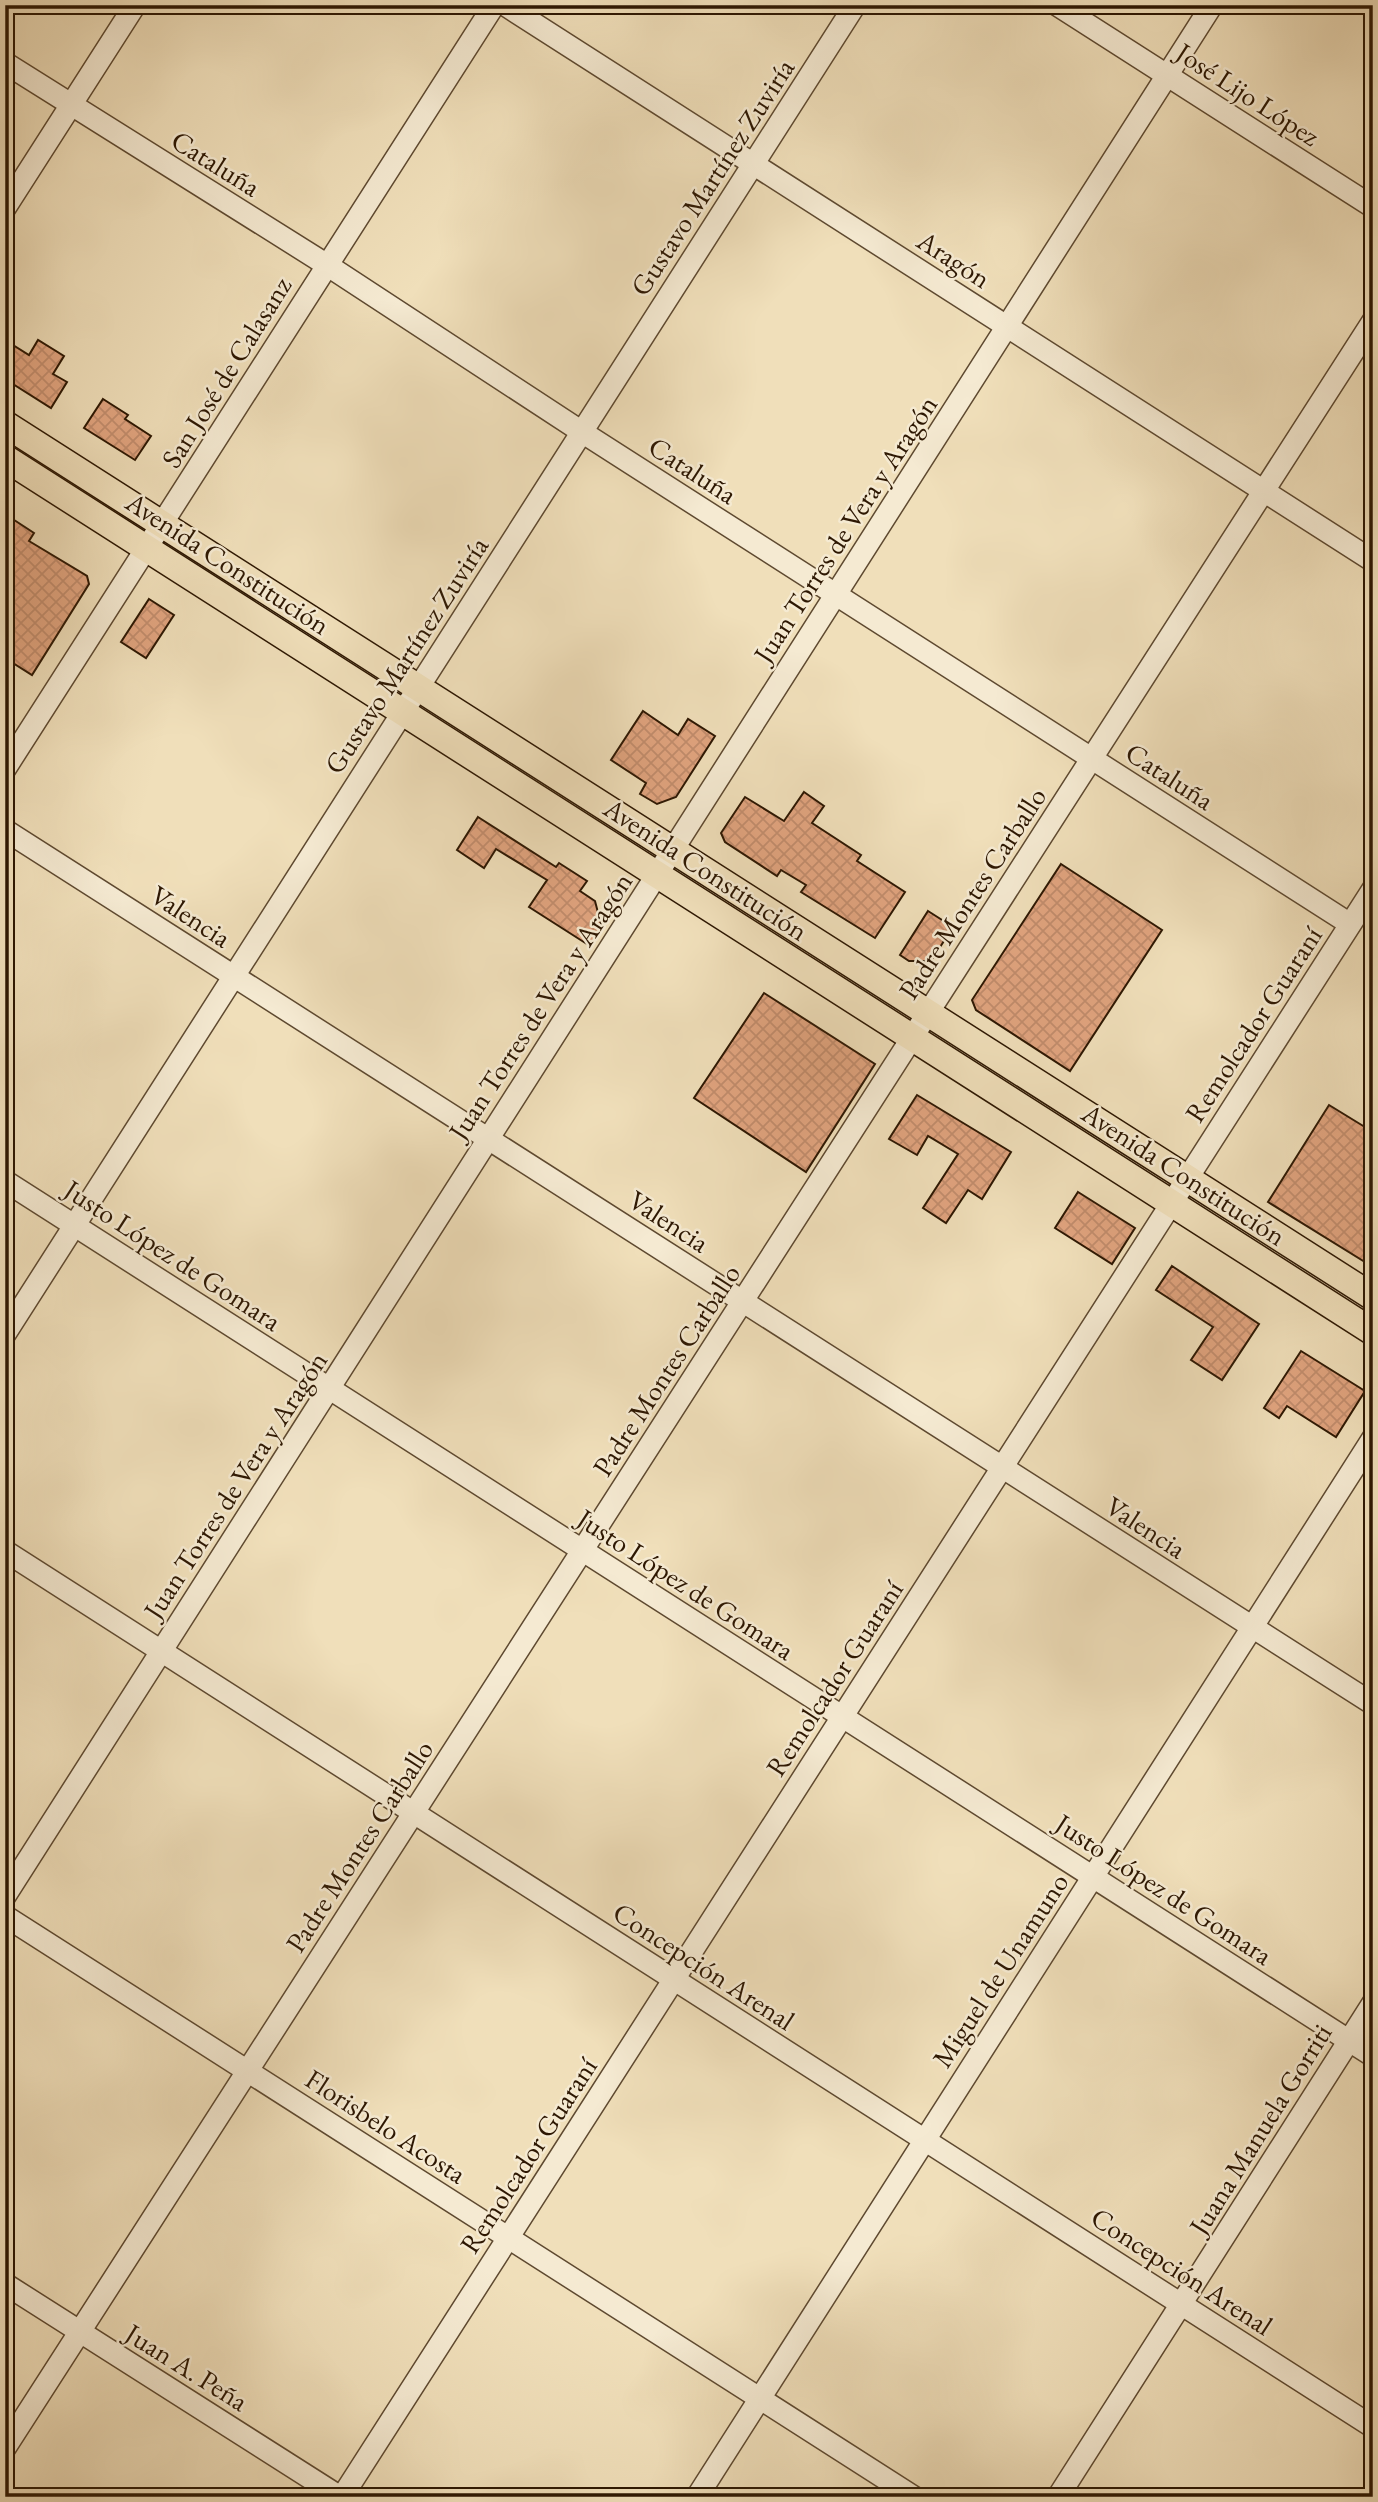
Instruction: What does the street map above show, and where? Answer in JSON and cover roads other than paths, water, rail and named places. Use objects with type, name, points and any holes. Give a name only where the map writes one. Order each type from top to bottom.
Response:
[{"type":"main road","name":"Avenida Constitución","points":[[5,424],[1373,1297]]},
{"type":"main road","name":"Avenida Constitución","points":[[5,458],[1373,1332]]},
{"type":"street","points":[[5,208],[135,5]]},
{"type":"street","name":"San José de Calasanz","points":[[5,769],[494,5]]},
{"type":"street","name":"Aragón","points":[[505,5],[1373,561]]},
{"type":"street","name":"Gustavo Martínez Zuviría","points":[[5,1334],[855,5]]},
{"type":"street","name":"José Lijo López","points":[[1057,5],[1373,207]]},
{"type":"street","name":"Juan Torres de Vera y Aragón","points":[[5,1896],[1212,5]]},
{"type":"street","name":"Cataluña","points":[[5,63],[327,265],[582,432],[1350,924]]},
{"type":"street","name":"Padre Montes Carballo","points":[[5,2448],[1373,321]]},
{"type":"street","name":"Valencia","points":[[5,830],[1373,1704]]},
{"type":"street","name":"Remolcador Guaraní","points":[[341,2497],[1373,889]]},
{"type":"street","name":"Justo López de Gomara","points":[[5,1181],[1373,2056]]},
{"type":"street","name":"Miguel de Unamuno","points":[[697,2497],[1373,1438]]},
{"type":"street","name":"Concepción Arenal","points":[[5,1551],[1373,2427]]},
{"type":"street","name":"Florisbelo Acosta","points":[[5,1916],[915,2497]]},
{"type":"street","name":"Juana Manuela Gorriti","points":[[1058,2497],[1373,2003]]},
{"type":"street","name":"Juan A. Peña","points":[[5,2284],[341,2497]]}]
